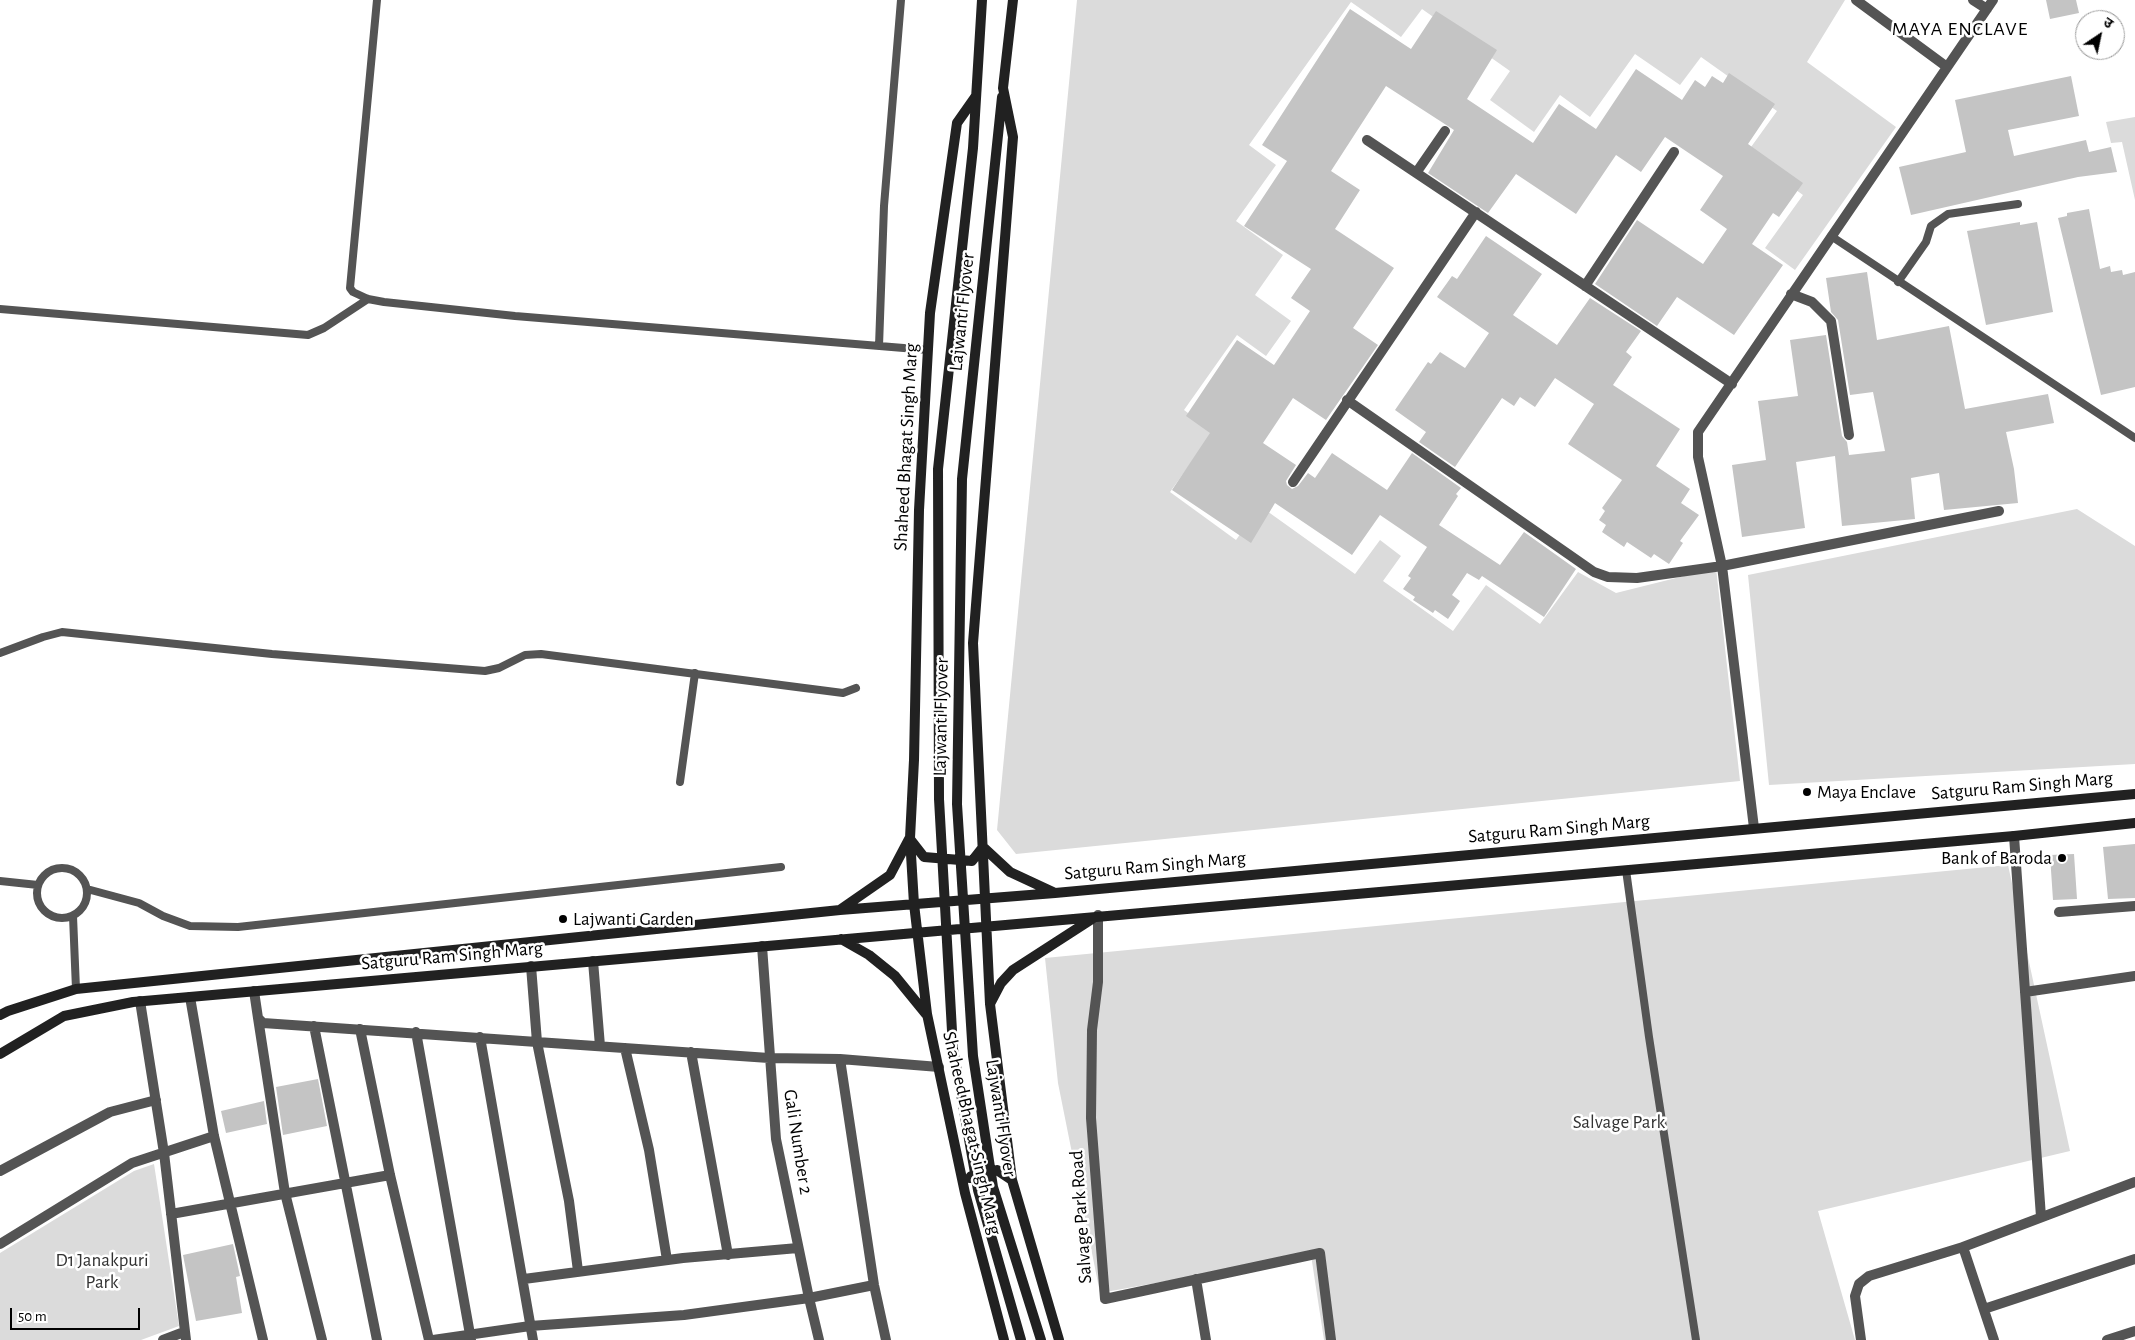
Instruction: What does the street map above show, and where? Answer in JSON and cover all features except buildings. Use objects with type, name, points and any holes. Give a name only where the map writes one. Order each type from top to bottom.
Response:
[{"type":"main road","points":[[977,95],[982,0]]},
{"type":"main road","points":[[1013,0],[1003,88],[1013,137],[973,643],[990,1004],[1012,1180],[1058,1340]]},
{"type":"main road","name":"Lajwanti Flyover","points":[[1003,88],[962,479],[957,804],[976,1075],[994,1186],[1041,1340]]},
{"type":"main road","name":"Lajwanti Flyover","points":[[977,95],[974,148],[938,469],[939,799],[953,1049],[978,1190],[1021,1340]]},
{"type":"main road","name":"Shaheed Bhagat Singh Marg","points":[[977,95],[956,123],[930,313],[919,510],[914,760],[910,838],[914,904],[927,1014],[965,1193],[1004,1340]]},
{"type":"main road","name":"Satguru Ram Singh Marg","points":[[0,1015],[76,989],[840,910],[1054,893],[2135,794]]},
{"type":"main road","points":[[986,925],[2014,836],[2135,822]]},
{"type":"main road","points":[[840,910],[890,875],[910,838],[924,857],[972,861],[983,847]]},
{"type":"main road","points":[[983,847],[1010,872],[1054,893]]},
{"type":"main road","points":[[990,1004],[1001,984],[1013,970],[1098,915]]},
{"type":"main road","name":"Satguru Ram Singh Marg","points":[[0,1054],[64,1016],[140,1002],[986,925]]},
{"type":"main road","points":[[841,939],[869,955],[895,976],[927,1014]]},
{"type":"main road","points":[[965,1193],[971,1176],[997,1170],[1012,1180]]},
{"type":"street","points":[[1856,0],[1947,67]]},
{"type":"street","points":[[1973,0],[1987,9]]},
{"type":"street","points":[[1754,828],[1722,566],[1698,456],[1698,432],[1993,0]]},
{"type":"street","points":[[1416,173],[1445,131]]},
{"type":"street","points":[[1367,140],[1732,384]]},
{"type":"street","points":[[1586,286],[1674,152]]},
{"type":"street","points":[[1293,482],[1346,400],[1476,212]]},
{"type":"street","points":[[1791,294],[1812,302],[1831,321],[1849,435]]},
{"type":"street","points":[[1346,400],[1594,572],[1608,577],[1637,578],[1722,566],[1999,511]]},
{"type":"street","points":[[2014,836],[2041,1217]]},
{"type":"street","points":[[2059,912],[2135,906]]},
{"type":"street","name":"Salvage Park Road","points":[[1098,915],[1098,982],[1092,1030],[1091,1118],[1105,1299],[1320,1253],[1331,1340]]},
{"type":"street","name":"Gali Number 2","points":[[762,946],[776,1139],[798,1248],[820,1340]]},
{"type":"street","points":[[593,961],[600,1046]]},
{"type":"street","points":[[530,966],[537,1042],[569,1201],[578,1271]]},
{"type":"street","points":[[2025,992],[2135,976]]},
{"type":"street","points":[[254,991],[285,1193],[322,1340]]},
{"type":"street","points":[[190,997],[214,1136],[263,1340]]},
{"type":"street","points":[[140,1002],[164,1153],[185,1336],[163,1340]]},
{"type":"street","points":[[258,1018],[263,1023],[416,1032],[769,1058],[840,1059],[939,1067]]},
{"type":"street","points":[[314,1026],[377,1340]]},
{"type":"street","points":[[360,1029],[390,1175],[429,1340]]},
{"type":"street","points":[[416,1032],[471,1337]]},
{"type":"street","points":[[480,1037],[524,1279],[533,1340]]},
{"type":"street","points":[[625,1048],[648,1150],[667,1260]]},
{"type":"street","points":[[691,1052],[728,1255]]},
{"type":"street","points":[[840,1059],[874,1285],[886,1340]]},
{"type":"street","points":[[0,1171],[110,1112],[156,1100]]},
{"type":"street","points":[[0,1244],[132,1163],[214,1136]]},
{"type":"street","points":[[171,1214],[390,1175]]},
{"type":"street","points":[[1861,1340],[1855,1296],[1859,1284],[1868,1276],[1963,1247],[2135,1182]]},
{"type":"street","points":[[1963,1247],[1994,1340]]},
{"type":"street","points":[[524,1279],[667,1260],[798,1248]]},
{"type":"street","points":[[1984,1309],[2135,1259]]},
{"type":"street","points":[[1196,1280],[1206,1340]]},
{"type":"street","points":[[433,1340],[471,1337],[530,1326],[684,1315],[809,1298],[874,1285]]},
{"type":"street","points":[[2107,1340],[2135,1331]]},
{"type":"lane","points":[[377,0],[350,288],[353,292],[368,299],[515,316],[928,350]]},
{"type":"lane","points":[[879,346],[884,206],[901,0]]},
{"type":"lane","points":[[1898,282],[1926,242],[1931,226],[1948,214],[2018,204]]},
{"type":"lane","points":[[1831,236],[2135,438]]},
{"type":"lane","points":[[0,309],[308,335],[324,328],[368,299]]},
{"type":"lane","points":[[0,654],[43,637],[62,632],[272,654],[486,670],[499,668],[525,655],[541,654],[843,693],[856,688]]},
{"type":"lane","points":[[680,782],[696,673]]},
{"type":"lane","points":[[87,888],[139,903],[163,916],[190,926],[238,927],[781,867]]},
{"type":"lane","points":[[63,868],[79,874],[87,888],[84,905],[73,916],[64,919],[48,915],[38,902],[38,886],[47,872],[63,868]]},
{"type":"lane","points":[[1626,870],[1649,1037],[1696,1340]]},
{"type":"lane","points":[[0,881],[38,886]]},
{"type":"lane","points":[[73,916],[76,989]]},
{"type":"green space","points":[[1077,0],[1845,0],[1807,62],[1896,127],[1795,270],[1765,248],[1803,195],[1746,154],[1777,111],[1701,57],[1680,85],[1635,54],[1590,117],[1560,95],[1534,132],[1490,100],[1510,71],[1422,9],[1401,37],[1351,2],[1249,145],[1276,165],[1236,221],[1283,255],[1255,295],[1291,321],[1266,356],[1237,335],[1184,410],[1213,432],[1170,492],[1236,540],[1260,506],[1355,574],[1380,540],[1401,556],[1383,581],[1453,631],[1486,585],[1540,624],[1578,572],[1616,593],[1716,568],[1740,781],[1016,854],[997,830]]},
{"type":"green space","points":[[2135,117],[2135,200],[2122,142],[2111,143],[2106,122]]},
{"type":"green space","points":[[2077,509],[2135,546],[2135,764],[1769,785],[1748,575]]},
{"type":"green space","name":"Salvage Park","points":[[2008,865],[2070,1151],[1818,1211],[1855,1340],[1324,1340],[1311,1255],[1100,1293],[1058,1083],[1045,958]]},
{"type":"green space","name":"D1 Janakpuri Park","points":[[154,1164],[179,1326],[141,1340],[0,1340],[0,1253],[134,1171]]},
{"type":"place","name":"Maya Enclave","points":[[1807,792]]},
{"type":"place","name":"Bank of Baroda","points":[[2062,858]]},
{"type":"place","name":"Lajwanti Garden","points":[[563,919]]},
{"type":"district","name":"MAYA ENCLAVE","points":[[1960,29]]}]
